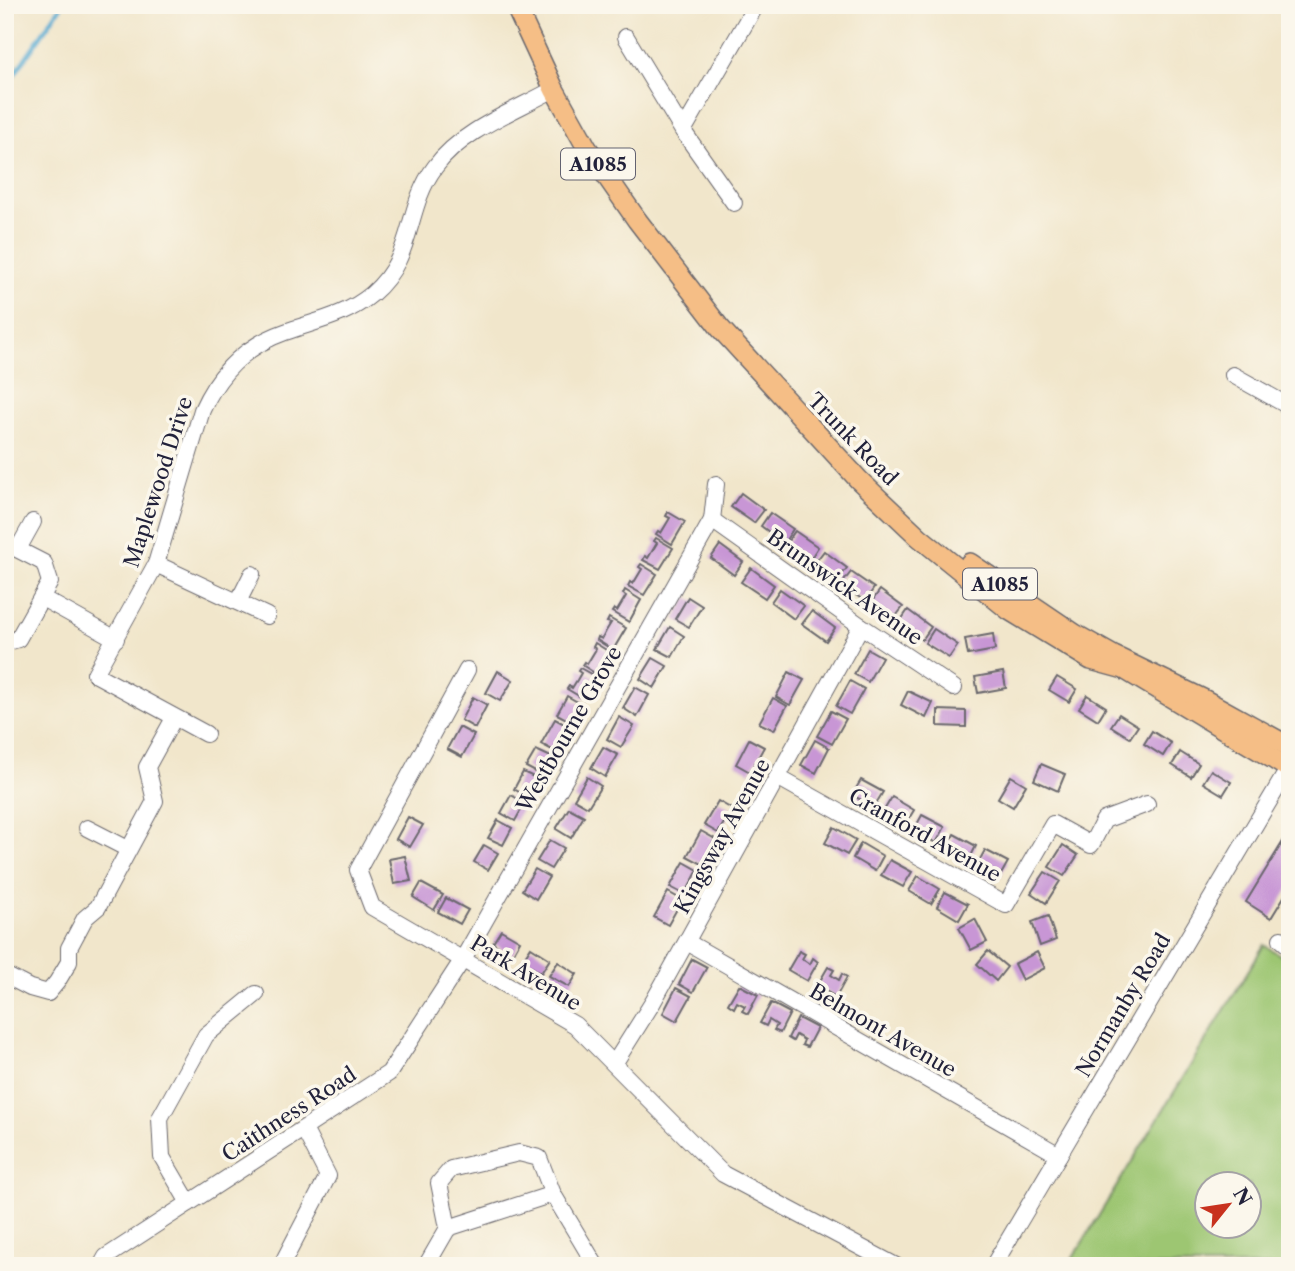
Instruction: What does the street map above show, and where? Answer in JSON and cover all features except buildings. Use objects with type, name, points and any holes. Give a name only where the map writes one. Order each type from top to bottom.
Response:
[{"type":"main road","name":"Trunk Road","points":[[515,5],[554,89],[587,148],[690,291],[720,328],[859,480],[919,537],[1009,610],[1091,660],[1124,670],[1289,768]]},
{"type":"main road","name":"A1085","points":[[888,508],[1074,635],[1206,700],[1290,747]]},
{"type":"street","points":[[683,131],[757,5]]},
{"type":"street","points":[[626,37],[683,131],[734,203]]},
{"type":"street","name":"Maplewood Drive","points":[[206,734],[95,674],[156,564],[202,410],[211,390],[236,360],[266,340],[339,315],[370,296],[382,285],[401,257],[418,200],[435,167],[474,133],[554,89]]},
{"type":"street","points":[[1233,375],[1290,407]]},
{"type":"street","points":[[712,520],[716,484]]},
{"type":"street","name":"Brunswick Avenue","points":[[712,520],[861,626],[954,688]]},
{"type":"street","name":"Westbourne Grove","points":[[463,960],[712,520]]},
{"type":"street","points":[[5,643],[18,639],[50,582],[44,563],[12,546],[33,522]]},
{"type":"street","points":[[156,564],[267,616]]},
{"type":"street","points":[[238,602],[251,574]]},
{"type":"street","points":[[42,598],[116,639]]},
{"type":"street","name":"Kingsway Avenue","points":[[614,1064],[687,942],[861,626]]},
{"type":"street","name":"Park Avenue","points":[[467,670],[358,870],[372,907],[575,1025],[723,1174],[896,1266]]},
{"type":"street","points":[[5,975],[30,988],[48,993],[57,982],[69,962],[69,948],[85,918],[97,907],[155,801],[148,767],[173,718]]},
{"type":"street","name":"Normanby Road","points":[[993,1266],[1289,768]]},
{"type":"street","name":"Cranford Avenue","points":[[779,778],[1006,905],[1053,824],[1091,845],[1104,820],[1147,804]]},
{"type":"street","points":[[87,828],[128,849]]},
{"type":"street","name":"Belmont Avenue","points":[[687,942],[1059,1155]]},
{"type":"street","name":"Caithness Road","points":[[101,1266],[106,1257],[389,1073],[463,960]]},
{"type":"street","points":[[189,1203],[162,1157],[160,1118],[206,1035],[256,994]]},
{"type":"street","points":[[281,1266],[328,1176],[304,1129]]},
{"type":"street","points":[[426,1266],[448,1228],[439,1183],[451,1169],[519,1153],[539,1158],[553,1194],[596,1266]]},
{"type":"street","points":[[448,1228],[553,1194]]},
{"type":"green space","points":[[1264,945],[1290,961],[1290,1266],[1068,1266]]},
{"type":"waterway","points":[[5,88],[62,5]]}]
